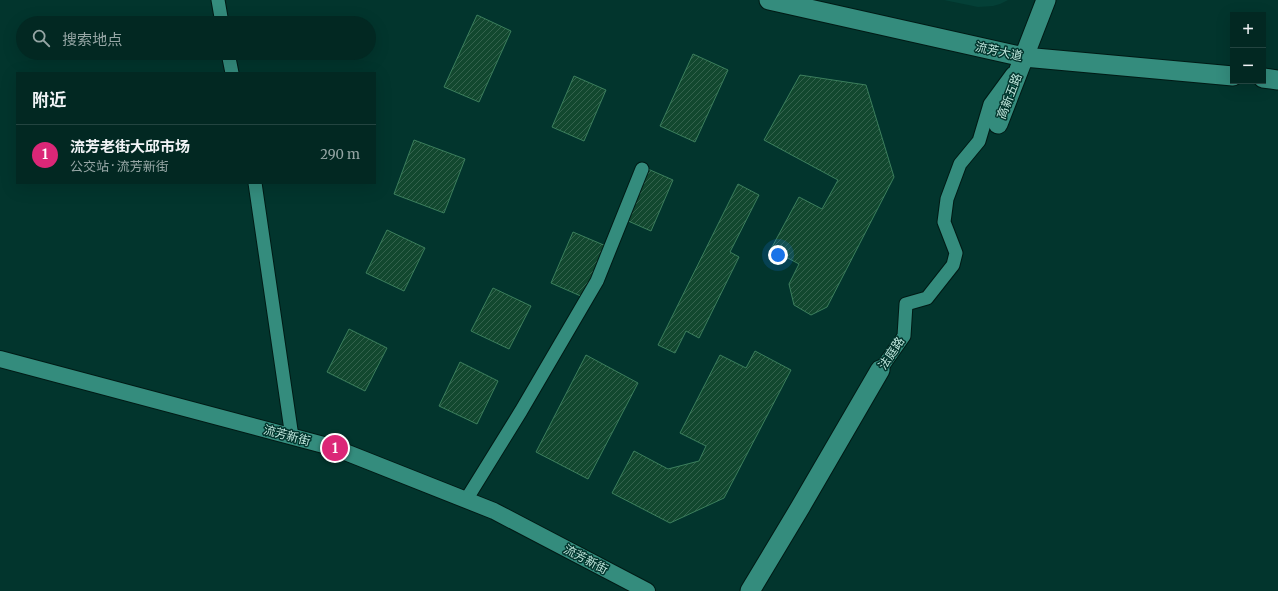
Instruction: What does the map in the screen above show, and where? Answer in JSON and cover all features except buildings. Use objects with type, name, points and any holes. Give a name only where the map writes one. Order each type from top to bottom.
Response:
[{"type":"main road","name":"流芳大道","points":[[769,0],[1024,56],[1230,76]]},
{"type":"main road","name":"高新五路","points":[[998,124],[1046,0]]},
{"type":"main road","points":[[1266,78],[1278,80]]},
{"type":"main road","name":"法庭路","points":[[750,591],[880,370]]},
{"type":"street","points":[[218,0],[221,16]]},
{"type":"street","name":"法庭路","points":[[880,370],[904,336],[906,304],[927,298],[953,265],[956,253],[944,222],[950,192],[960,164],[978,141],[990,104],[1024,56]]},
{"type":"street","points":[[229,60],[232,72]]},
{"type":"street","points":[[466,500],[521,411],[597,281],[642,169]]},
{"type":"street","points":[[255,184],[292,437]]},
{"type":"street","name":"流芳新街","points":[[0,359],[335,448],[494,511],[647,591]]},
{"type":"shaded area","points":[[944,0],[1008,0],[993,6],[978,7]]},
{"type":"place","name":"流芳老街大邱市场","points":[[335,448]]}]
